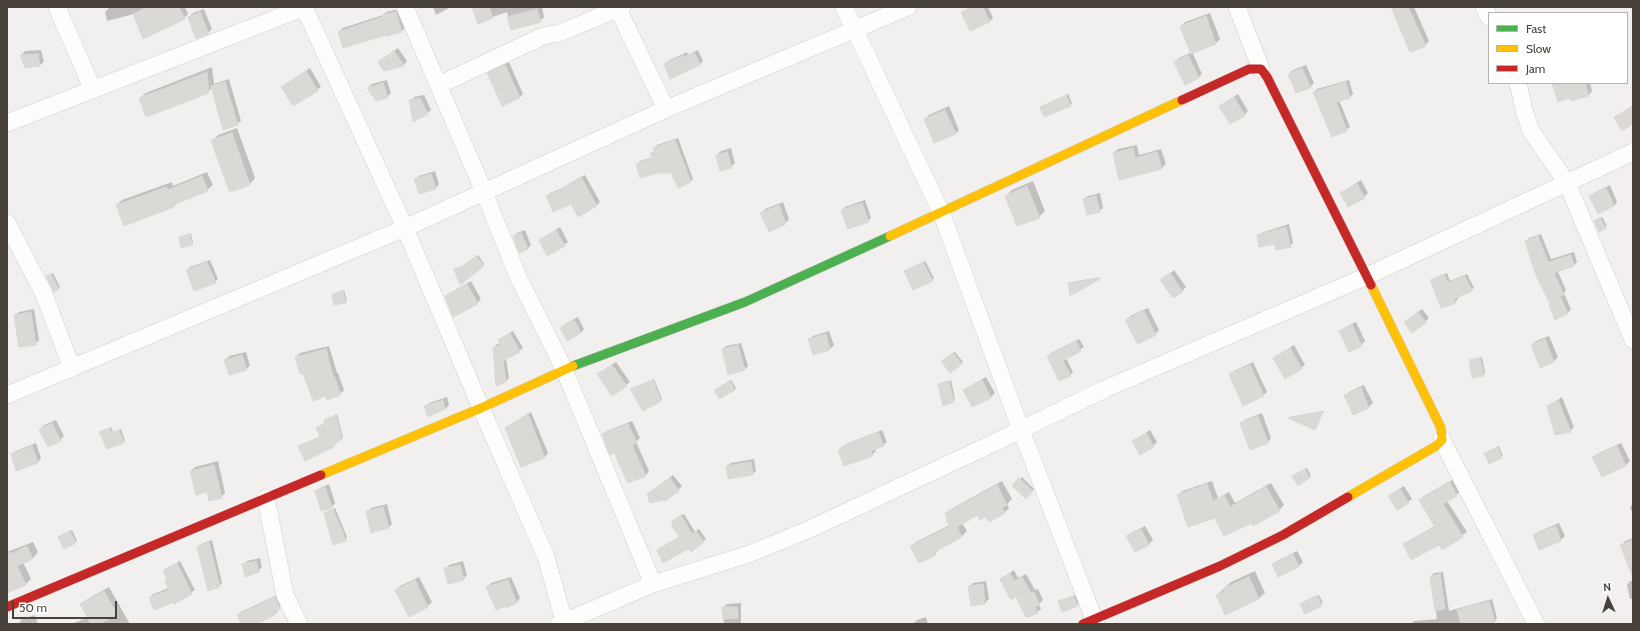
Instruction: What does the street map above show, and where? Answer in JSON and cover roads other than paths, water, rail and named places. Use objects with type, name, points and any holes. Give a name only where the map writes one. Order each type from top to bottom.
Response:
[{"type":"street","points":[[57,7],[93,90]]},
{"type":"street","points":[[7,124],[304,7],[405,228],[546,557],[563,623],[653,584],[756,552],[810,529],[1105,389],[1366,276],[1633,152]]},
{"type":"street","points":[[405,7],[484,192],[519,279],[564,369],[653,584]]},
{"type":"street","points":[[844,7],[941,212],[1091,622],[1220,566],[1283,535],[1436,446],[1442,440]]},
{"type":"street","points":[[7,395],[405,228],[666,109],[908,7]]},
{"type":"street","points":[[1237,7],[1261,69],[1267,77],[1366,276],[1441,428],[1442,440],[1535,624]]},
{"type":"street","points":[[439,85],[543,36],[560,33],[619,8],[666,109]]},
{"type":"street","points":[[7,607],[481,408],[564,369],[745,302],[1249,69],[1261,69]]},
{"type":"street","points":[[1518,84],[1525,114],[1531,131],[1567,183],[1633,340]]},
{"type":"street","points":[[7,223],[43,292],[72,368]]},
{"type":"street","points":[[266,498],[285,595],[299,624]]}]
